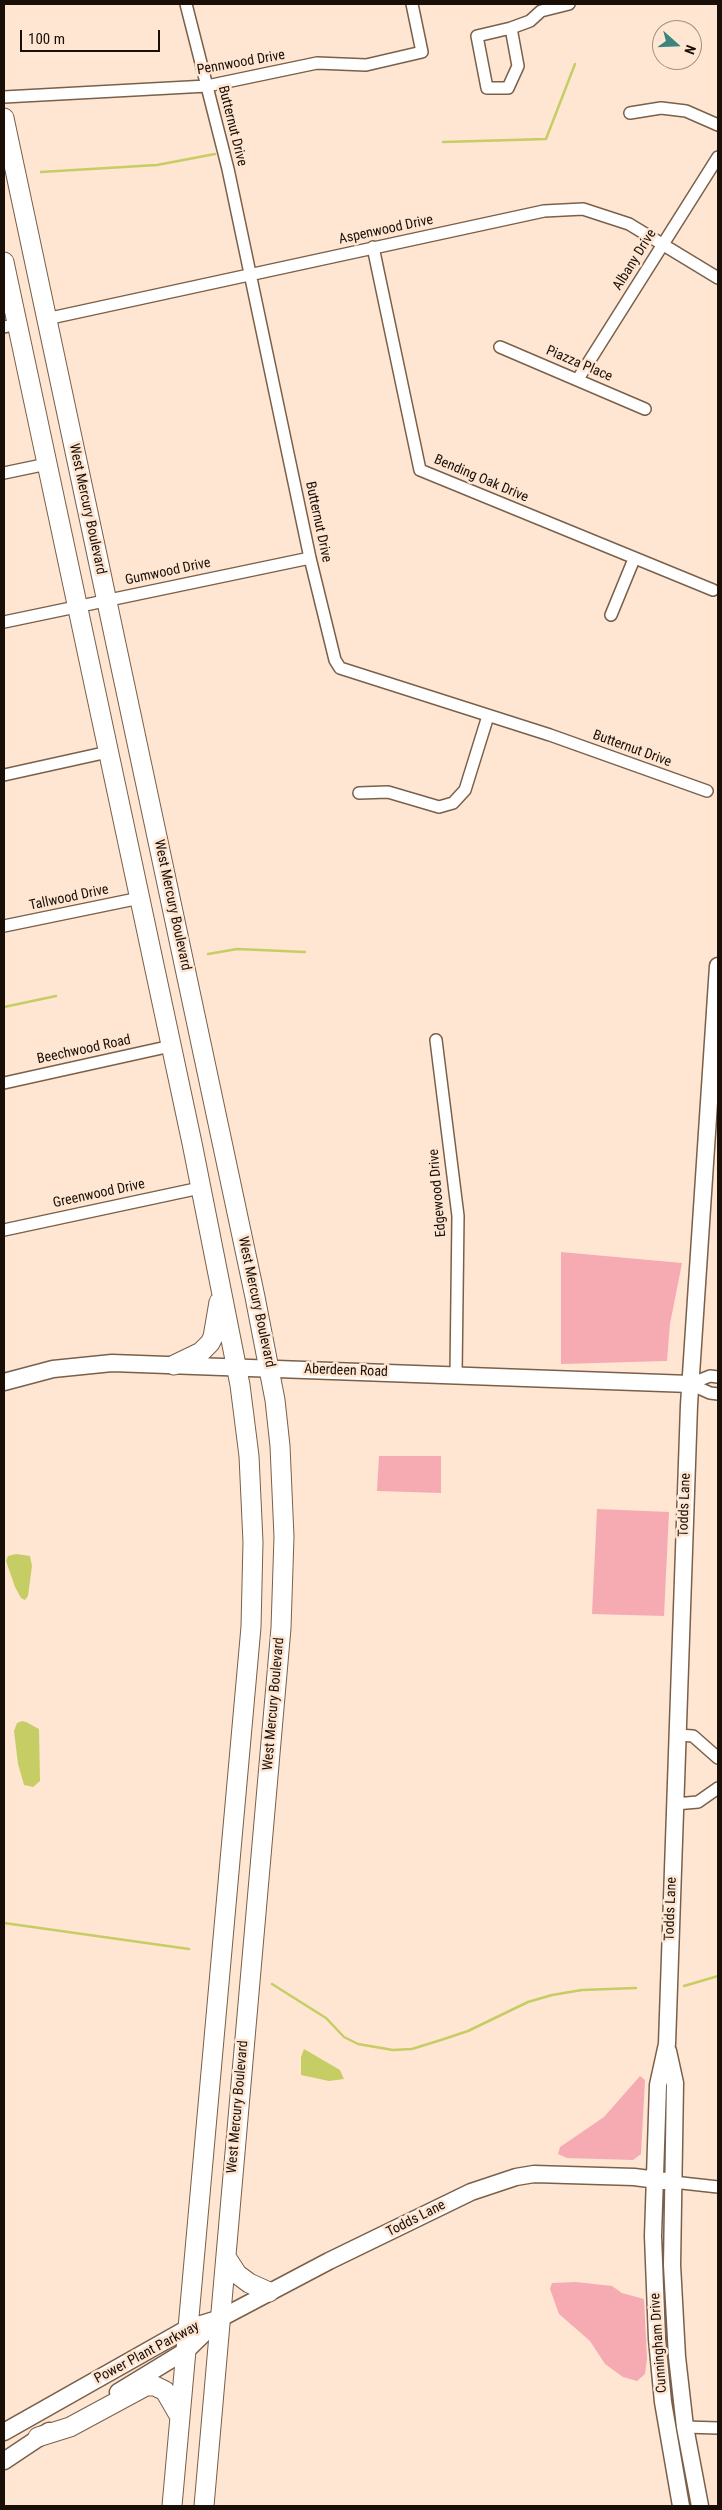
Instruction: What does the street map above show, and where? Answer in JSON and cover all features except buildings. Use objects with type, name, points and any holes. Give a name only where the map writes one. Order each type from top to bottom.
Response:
[{"type":"highway","name":"West Mercury Boulevard","points":[[4,118],[269,1368],[275,1400],[283,1480],[284,1589],[204,2506]]},
{"type":"highway","points":[[4,262],[10,325],[47,464],[140,898],[237,1367],[246,1424],[251,1487],[253,1572],[251,1627],[172,2506]]},
{"type":"highway","points":[[174,1365],[201,1352],[210,1343],[215,1329],[220,1288]]},
{"type":"highway","points":[[226,2258],[237,2274],[248,2283],[269,2292]]},
{"type":"highway","points":[[38,2437],[70,2427],[146,2386],[155,2386],[164,2391],[180,2416]]},
{"type":"highway","points":[[176,2469],[183,2506]]},
{"type":"main road","name":"Todds Lane","points":[[655,2179],[658,2085],[667,2044],[690,1384],[718,966]]},
{"type":"main road","name":"Aberdeen Road","points":[[4,1382],[33,1373],[80,1365],[109,1363],[456,1374],[690,1384]]},
{"type":"main road","name":"Todds Lane","points":[[221,2318],[443,2204],[471,2192],[516,2177],[558,2173],[655,2179],[673,2182],[674,2083],[667,2044]]},
{"type":"main road","name":"Cunningham Drive","points":[[655,2179],[653,2257],[657,2339],[663,2402],[682,2506]]},
{"type":"main road","name":"Cunningham Drive","points":[[673,2182],[674,2307],[685,2428],[700,2506]]},
{"type":"main road","name":"Power Plant Parkway","points":[[4,2432],[188,2328],[221,2318]]},
{"type":"main road","name":"Power Plant Parkway","points":[[4,2461],[38,2437],[187,2350],[221,2318]]},
{"type":"street","name":"Butternut Drive","points":[[186,4],[228,169],[310,558],[335,660],[340,668],[488,716],[707,791]]},
{"type":"street","name":"Pennwood Drive","points":[[4,97],[206,86],[317,63],[366,65],[422,52],[412,4]]},
{"type":"street","points":[[511,28],[518,66],[508,88],[487,88],[477,36],[511,28],[530,21],[542,7],[569,4]]},
{"type":"street","points":[[630,112],[661,108],[686,111],[718,125]]},
{"type":"street","name":"Albany Drive","points":[[578,379],[718,157]]},
{"type":"street","name":"Aspenwood Drive","points":[[46,319],[544,211],[583,209],[629,224],[718,278]]},
{"type":"street","name":"Bending Oak Drive","points":[[373,248],[420,470],[713,590]]},
{"type":"street","name":"Piazza Place","points":[[500,347],[645,409]]},
{"type":"street","points":[[4,473],[47,464]]},
{"type":"street","name":"Gumwood Drive","points":[[4,622],[310,558]]},
{"type":"street","points":[[612,615],[634,559]]},
{"type":"street","points":[[359,794],[388,792],[440,807],[454,803],[465,790],[488,716]]},
{"type":"street","points":[[4,775],[108,752]]},
{"type":"street","name":"Tallwood Drive","points":[[4,926],[140,898]]},
{"type":"street","name":"Edgewood Drive","points":[[436,1040],[458,1216],[456,1374]]},
{"type":"street","name":"Beechwood Road","points":[[4,1083],[171,1046]]},
{"type":"street","name":"Greenwood Drive","points":[[4,1230],[200,1188]]},
{"type":"street","points":[[690,1384],[710,1376],[718,1377]]},
{"type":"street","points":[[690,1384],[710,1393],[718,1394]]},
{"type":"street","points":[[677,1735],[693,1736],[718,1758]]},
{"type":"street","points":[[675,1804],[698,1802],[718,1788]]},
{"type":"street","points":[[673,2182],[718,2187]]},
{"type":"street","points":[[685,2428],[718,2428]]},
{"type":"shaded area","points":[[561,1252],[682,1263],[670,1324],[667,1361],[561,1364]]},
{"type":"shaded area","points":[[379,1456],[441,1456],[441,1493],[377,1491]]},
{"type":"shaded area","points":[[597,1509],[669,1512],[664,1616],[592,1614]]},
{"type":"shaded area","points":[[16,1554],[30,1556],[32,1566],[28,1596],[25,1600],[21,1598],[15,1587],[6,1561],[8,1556]]},
{"type":"shaded area","points":[[22,1721],[39,1729],[40,1781],[33,1787],[24,1785],[18,1764],[14,1731],[17,1723]]},
{"type":"shaded area","points":[[304,2049],[340,2070],[344,2079],[329,2081],[301,2075],[301,2057]]},
{"type":"shaded area","points":[[640,2076],[645,2080],[641,2154],[633,2160],[567,2158],[558,2154],[560,2147],[604,2117]]},
{"type":"shaded area","points":[[576,2282],[612,2286],[622,2293],[644,2299],[647,2359],[645,2374],[637,2381],[623,2377],[605,2364],[590,2341],[559,2314],[550,2289],[552,2283]]},
{"type":"waterway","points":[[443,142],[546,139],[575,64]]},
{"type":"waterway","points":[[41,172],[157,165],[215,154]]},
{"type":"waterway","points":[[208,954],[237,949],[305,952]]},
{"type":"waterway","points":[[4,1007],[56,996]]},
{"type":"waterway","points":[[4,1923],[189,1949]]},
{"type":"waterway","points":[[684,1986],[718,1976]]},
{"type":"waterway","points":[[272,1984],[326,2018],[344,2037],[358,2044],[393,2050],[412,2049],[468,2031],[528,2002],[552,1995],[582,1990],[636,1988]]}]
